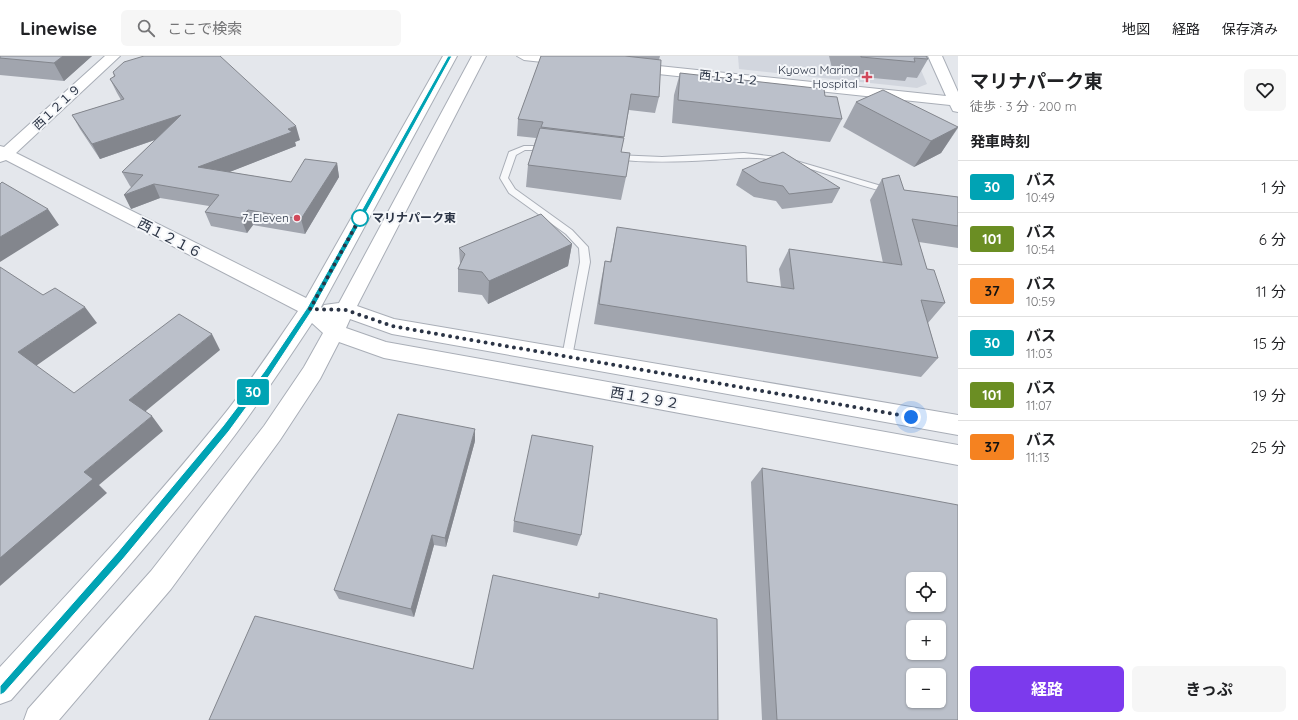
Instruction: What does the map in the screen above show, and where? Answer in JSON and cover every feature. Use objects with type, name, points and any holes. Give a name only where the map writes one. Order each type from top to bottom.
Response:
[{"type":"street","name":"西１２１９","points":[[2,154],[113,56]]},
{"type":"street","points":[[0,689],[120,556],[226,429],[267,374],[310,309],[450,56]]},
{"type":"street","points":[[40,720],[161,580],[272,432],[312,373],[479,56]]},
{"type":"street","points":[[524,56],[587,63]]},
{"type":"street","points":[[934,56],[957,104]]},
{"type":"street","name":"西１３１２","points":[[618,66],[957,104]]},
{"type":"street","name":"西１２１６","points":[[2,154],[310,309],[334,332]]},
{"type":"street","name":"西１２９２","points":[[310,309],[346,310],[392,326],[958,425]]},
{"type":"street","name":"西１２９２","points":[[334,332],[384,350],[958,455]]},
{"type":"lane","points":[[558,149],[524,148],[512,154],[504,178],[512,191],[568,232],[583,246],[585,262],[567,357]]},
{"type":"lane","points":[[602,155],[632,159],[676,160],[750,155],[791,161],[845,180],[903,192]]},
{"type":"shaded area","name":"Kyowa Marina Hospital","points":[[738,56],[915,56],[927,84],[917,88],[739,69]]},
{"type":"building","points":[[0,56],[63,56],[54,63],[0,58]]},
{"type":"building","points":[[144,56],[220,56],[296,126],[288,129],[292,132],[198,167],[291,182],[305,159],[337,163],[301,219],[248,210],[241,218],[205,212],[219,195],[154,184],[124,195],[143,175],[122,172],[181,115],[92,144],[72,115],[124,99],[110,79],[115,76],[113,72],[124,62]]},
{"type":"building","points":[[541,56],[625,56],[661,60],[659,97],[631,94],[624,137],[541,127],[543,122],[518,119]]},
{"type":"building","points":[[861,56],[926,56],[928,59],[914,58],[915,62]]},
{"type":"building","points":[[680,73],[824,89],[825,96],[837,97],[842,119],[678,100]]},
{"type":"building","points":[[883,90],[958,127],[931,141],[856,102]]},
{"type":"building","points":[[540,128],[624,138],[621,152],[630,153],[626,177],[528,165]]},
{"type":"building","points":[[783,152],[840,188],[789,194],[783,186],[760,182],[742,170]]},
{"type":"building","points":[[899,175],[904,190],[958,197],[958,226],[912,219],[927,269],[934,270],[945,303],[921,300],[938,358],[599,304],[605,261],[611,262],[617,227],[746,246],[747,282],[794,289],[789,249],[902,265],[882,179]]},
{"type":"building","points":[[2,182],[48,209],[0,237],[0,184]]},
{"type":"building","points":[[541,214],[572,244],[489,281],[482,272],[458,269],[465,254],[459,248]]},
{"type":"building","points":[[0,267],[43,295],[55,288],[85,307],[18,352],[74,393],[179,314],[212,334],[129,400],[152,416],[84,472],[93,479],[0,558]]},
{"type":"building","points":[[398,414],[475,429],[445,538],[432,535],[411,609],[334,590]]},
{"type":"building","points":[[532,435],[593,446],[581,535],[514,521]]},
{"type":"building","points":[[762,468],[958,505],[958,720],[777,720]]},
{"type":"building","points":[[493,575],[599,598],[599,593],[717,619],[718,720],[209,720],[255,616],[473,669]]},
{"type":"bus line","name":"30","points":[[0,689],[120,556],[226,429],[267,374],[310,309],[450,56]]},
{"type":"place","name":"Kyowa Marina Hospital","points":[[867,77]]},
{"type":"place","name":"7-Eleven","points":[[297,218]]},
{"type":"place","name":"マリナパーク東","points":[[360,218]]},
{"type":"route","points":[[360,218],[361,216],[310,309],[346,310],[392,326],[911,417]]}]
